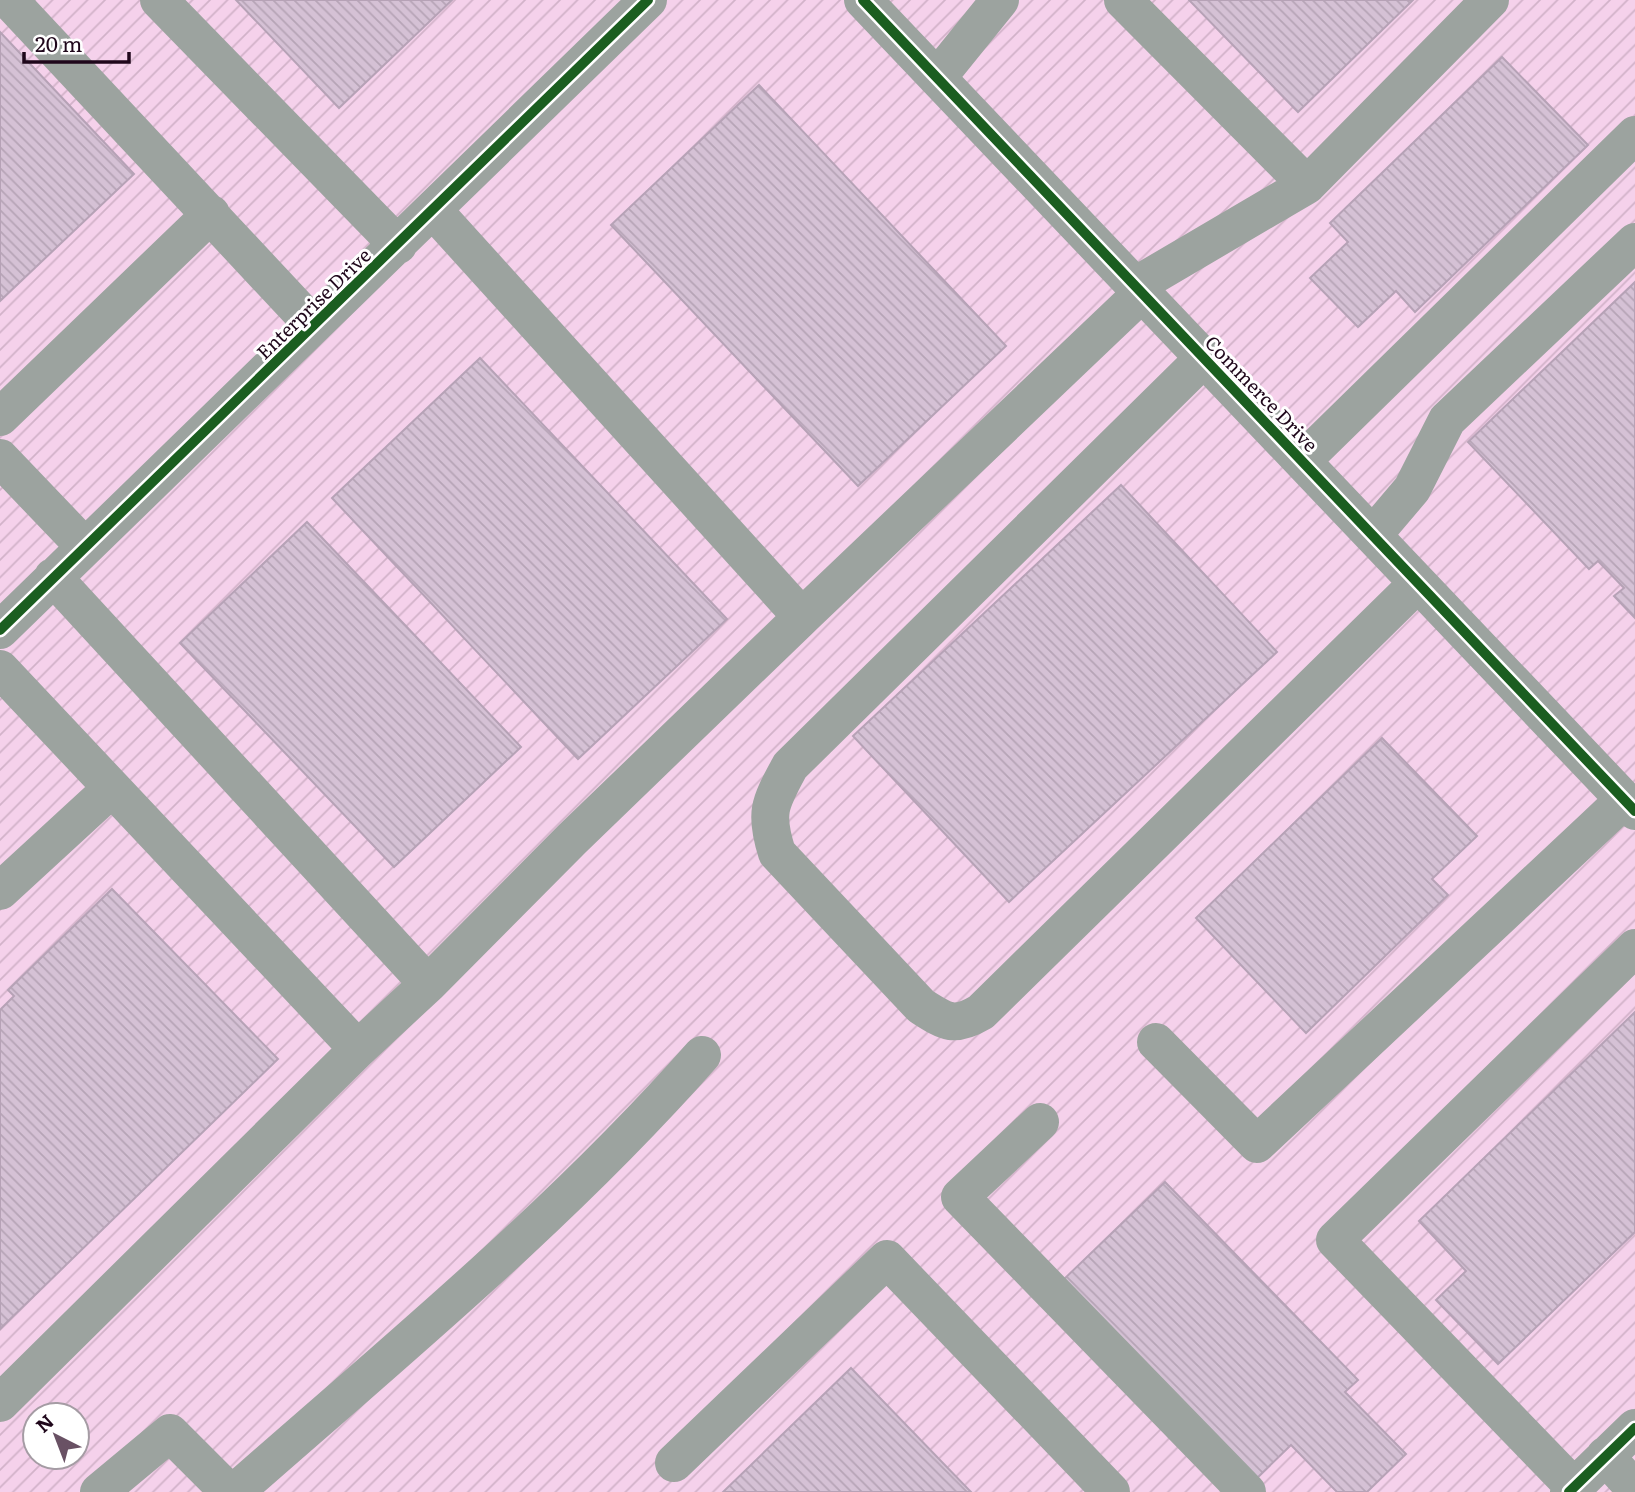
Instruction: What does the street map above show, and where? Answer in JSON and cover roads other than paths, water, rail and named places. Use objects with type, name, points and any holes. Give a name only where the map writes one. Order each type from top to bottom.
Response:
[{"type":"street","points":[[9,0],[313,325]]},
{"type":"street","points":[[159,0],[398,245]]},
{"type":"street","name":"Enterprise Drive","points":[[0,630],[648,0]]},
{"type":"street","points":[[937,78],[1000,0]]},
{"type":"street","points":[[1123,0],[1307,185]]},
{"type":"street","points":[[0,1403],[358,1049],[428,984],[1139,290],[1307,185],[1490,0]]},
{"type":"street","name":"Commerce Drive","points":[[868,2],[937,78],[1630,806]]},
{"type":"street","points":[[1302,461],[1635,135]]},
{"type":"street","points":[[433,211],[802,617]]},
{"type":"street","points":[[0,417],[211,214]]},
{"type":"street","points":[[1373,535],[1412,489],[1447,420],[1635,242]]},
{"type":"street","points":[[1204,358],[790,766],[772,798],[768,825],[777,853],[912,997],[945,1021],[964,1022],[981,1012],[1418,583]]},
{"type":"street","points":[[0,458],[85,547]]},
{"type":"street","points":[[54,577],[428,984]]},
{"type":"street","points":[[0,669],[358,1049]]},
{"type":"street","points":[[0,891],[111,789]]},
{"type":"street","points":[[1156,1042],[1257,1144],[1630,806]]},
{"type":"street","points":[[1635,948],[1335,1240],[1571,1490],[1635,1427]]},
{"type":"street","points":[[235,1492],[491,1267],[670,1092],[702,1055]]},
{"type":"street","points":[[1040,1122],[960,1197],[1247,1492]]},
{"type":"street","points":[[674,1463],[887,1259],[1111,1492]]},
{"type":"street","points":[[99,1492],[170,1433],[229,1492]]},
{"type":"street","points":[[1605,1456],[1635,1489]]}]
